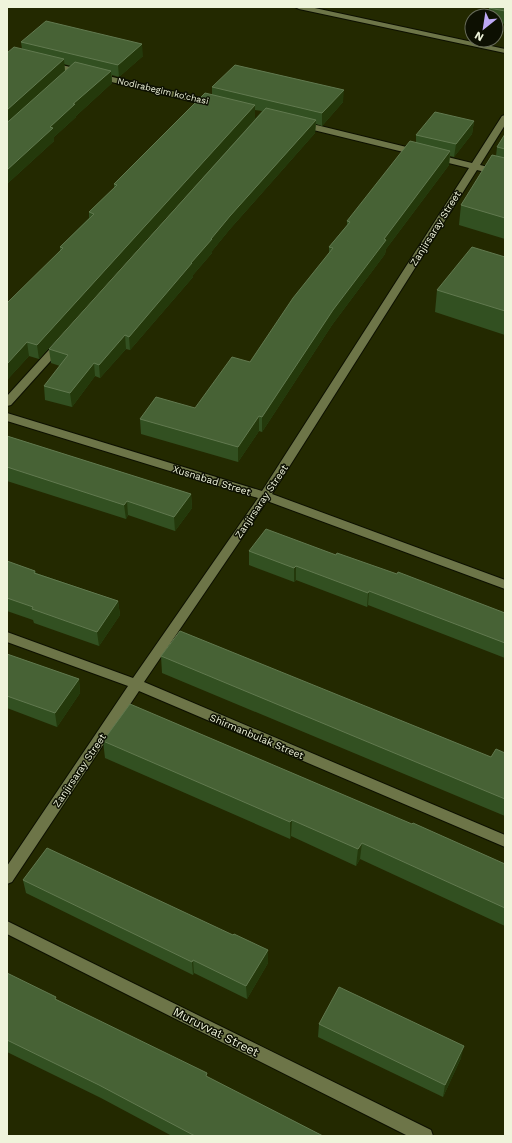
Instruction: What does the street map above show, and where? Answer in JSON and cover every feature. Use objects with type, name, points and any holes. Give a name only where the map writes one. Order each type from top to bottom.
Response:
[{"type":"street","points":[[298,7],[505,52]]},
{"type":"street","name":"Nodirabegim ko'chasi","points":[[37,61],[71,73],[226,106]]},
{"type":"street","name":"Zanjirsaray Street","points":[[7,878],[136,684],[265,496],[505,118]]},
{"type":"street","points":[[294,122],[475,165],[505,174]]},
{"type":"street","points":[[7,403],[70,333]]},
{"type":"street","name":"Xusnabad Street","points":[[7,417],[265,496],[505,585]]},
{"type":"street","name":"Shirmanbulak Street","points":[[7,637],[136,684],[505,841]]},
{"type":"street","name":"Muruvvat Street","points":[[7,927],[425,1136]]},
{"type":"building","points":[[505,7],[505,11],[504,8],[489,8]]},
{"type":"building","points":[[46,21],[142,44],[118,65],[21,42]]},
{"type":"building","points":[[14,47],[64,59],[7,110],[7,53]]},
{"type":"building","points":[[75,62],[111,71],[73,104],[75,104],[50,127],[53,128],[7,170],[7,122]]},
{"type":"building","points":[[235,65],[344,90],[322,113],[212,87]]},
{"type":"building","points":[[205,93],[255,105],[37,345],[27,342],[7,364],[7,303],[63,248],[60,247],[94,214],[89,212],[117,185],[114,184]]},
{"type":"building","points":[[266,108],[316,120],[230,216],[129,337],[125,335],[99,365],[94,363],[70,393],[44,386],[68,355],[49,349]]},
{"type":"building","points":[[435,112],[474,121],[456,144],[416,135]]},
{"type":"building","points":[[505,134],[505,149],[497,147]]},
{"type":"building","points":[[410,141],[450,151],[384,239],[386,240],[333,310],[262,417],[259,416],[238,447],[140,419],[156,397],[195,408],[232,357],[250,362],[293,298],[333,248],[329,247],[350,222],[347,221]]},
{"type":"building","points":[[492,155],[505,158],[505,218],[461,205]]},
{"type":"building","points":[[472,247],[505,257],[505,311],[437,290]]},
{"type":"building","points":[[7,436],[191,494],[174,517],[127,501],[124,505],[7,467]]},
{"type":"building","points":[[266,529],[336,555],[337,553],[397,574],[398,572],[505,613],[505,643],[369,591],[368,593],[296,566],[294,568],[249,551]]},
{"type":"building","points":[[7,561],[35,571],[34,573],[118,601],[97,632],[32,609],[33,607],[7,598]]},
{"type":"building","points":[[180,631],[491,757],[496,749],[505,753],[505,799],[161,656]]},
{"type":"building","points":[[7,654],[79,679],[55,713],[7,696]]},
{"type":"building","points":[[130,704],[412,824],[413,823],[505,864],[505,908],[362,843],[358,849],[292,820],[290,822],[103,741]]},
{"type":"building","points":[[47,848],[268,950],[246,986],[193,960],[192,962],[23,880]]},
{"type":"building","points":[[7,973],[56,997],[55,999],[207,1073],[206,1076],[323,1136],[195,1136],[99,1085],[7,1040]]},
{"type":"building","points":[[339,987],[464,1046],[445,1085],[319,1024]]}]
